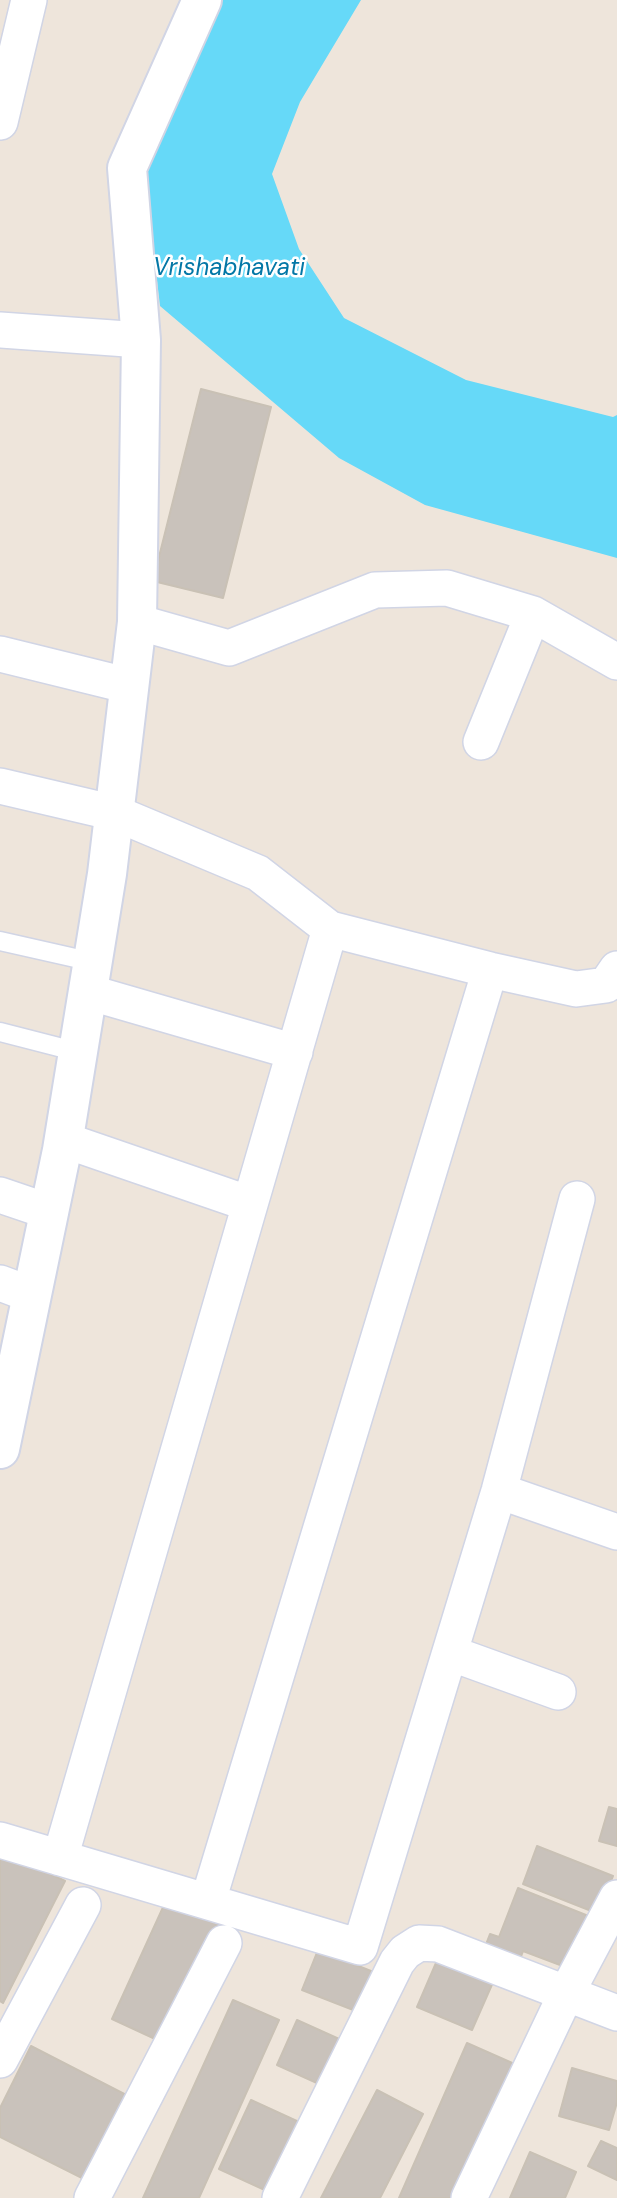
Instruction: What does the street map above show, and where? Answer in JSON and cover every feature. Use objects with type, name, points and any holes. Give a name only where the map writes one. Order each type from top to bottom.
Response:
[{"type":"street","points":[[0,122],[29,0]]},
{"type":"street","points":[[1,1442],[16,1289],[50,1212],[64,1140],[115,813],[137,622],[141,340],[127,168],[202,0]]},
{"type":"street","points":[[0,330],[141,340]]},
{"type":"street","points":[[137,622],[229,648],[375,590],[447,588],[534,614],[617,662]]},
{"type":"street","points":[[481,742],[534,614]]},
{"type":"street","points":[[0,654],[130,686]]},
{"type":"street","points":[[0,786],[115,813],[258,873],[330,929],[576,989],[606,985],[617,969]]},
{"type":"street","points":[[60,1858],[330,929]]},
{"type":"street","points":[[208,1901],[490,970]]},
{"type":"street","points":[[90,977],[295,1052]]},
{"type":"street","points":[[64,1140],[250,1204]]},
{"type":"street","points":[[0,1195],[50,1212]]},
{"type":"street","points":[[0,1840],[360,1947],[499,1491],[577,1199]]},
{"type":"street","points":[[499,1491],[617,1532]]},
{"type":"street","points":[[450,1653],[558,1692]]},
{"type":"street","points":[[469,2198],[566,1994],[617,1898]]},
{"type":"street","points":[[0,2060],[83,1905]]},
{"type":"street","points":[[92,2198],[224,1943]]},
{"type":"street","points":[[280,2198],[397,1962],[405,1952],[419,1943],[438,1944],[617,2013]]},
{"type":"lane","points":[[0,941],[90,977]]},
{"type":"lane","points":[[0,1032],[78,1052]]},
{"type":"water","name":"Vrishabhavati","points":[[223,0],[361,0],[300,102],[272,174],[299,249],[344,318],[466,380],[613,417],[617,415],[617,558],[425,505],[339,458],[160,306],[145,177]]},
{"type":"building","points":[[201,389],[271,407],[223,598],[153,581]]},
{"type":"building","points":[[609,1807],[617,1809],[617,1846],[599,1841]]},
{"type":"building","points":[[537,1846],[613,1876],[599,1914],[523,1884]]},
{"type":"building","points":[[2,1850],[65,1881],[3,2003],[0,2001]]},
{"type":"building","points":[[518,1888],[596,1919],[576,1971],[523,1951],[518,1965],[483,1952],[490,1934],[499,1937]]},
{"type":"building","points":[[170,1892],[224,1917],[166,2044],[112,2019]]},
{"type":"building","points":[[318,1950],[376,1973],[361,2013],[302,1990]]},
{"type":"building","points":[[439,1956],[494,1980],[472,2030],[417,2007]]},
{"type":"building","points":[[233,2000],[279,2020],[199,2198],[143,2198]]},
{"type":"building","points":[[297,2020],[348,2043],[328,2088],[277,2065]]},
{"type":"building","points":[[467,2043],[519,2066],[460,2198],[399,2198]]},
{"type":"building","points":[[31,2046],[134,2099],[92,2183],[0,2137],[0,2108]]},
{"type":"building","points":[[572,2068],[617,2081],[617,2102],[609,2130],[559,2116]]},
{"type":"building","points":[[377,2090],[423,2114],[380,2198],[321,2198]]},
{"type":"building","points":[[251,2100],[299,2122],[267,2191],[219,2169]]},
{"type":"building","points":[[601,2141],[617,2148],[617,2180],[588,2166]]},
{"type":"building","points":[[530,2152],[576,2172],[565,2198],[510,2198]]}]
